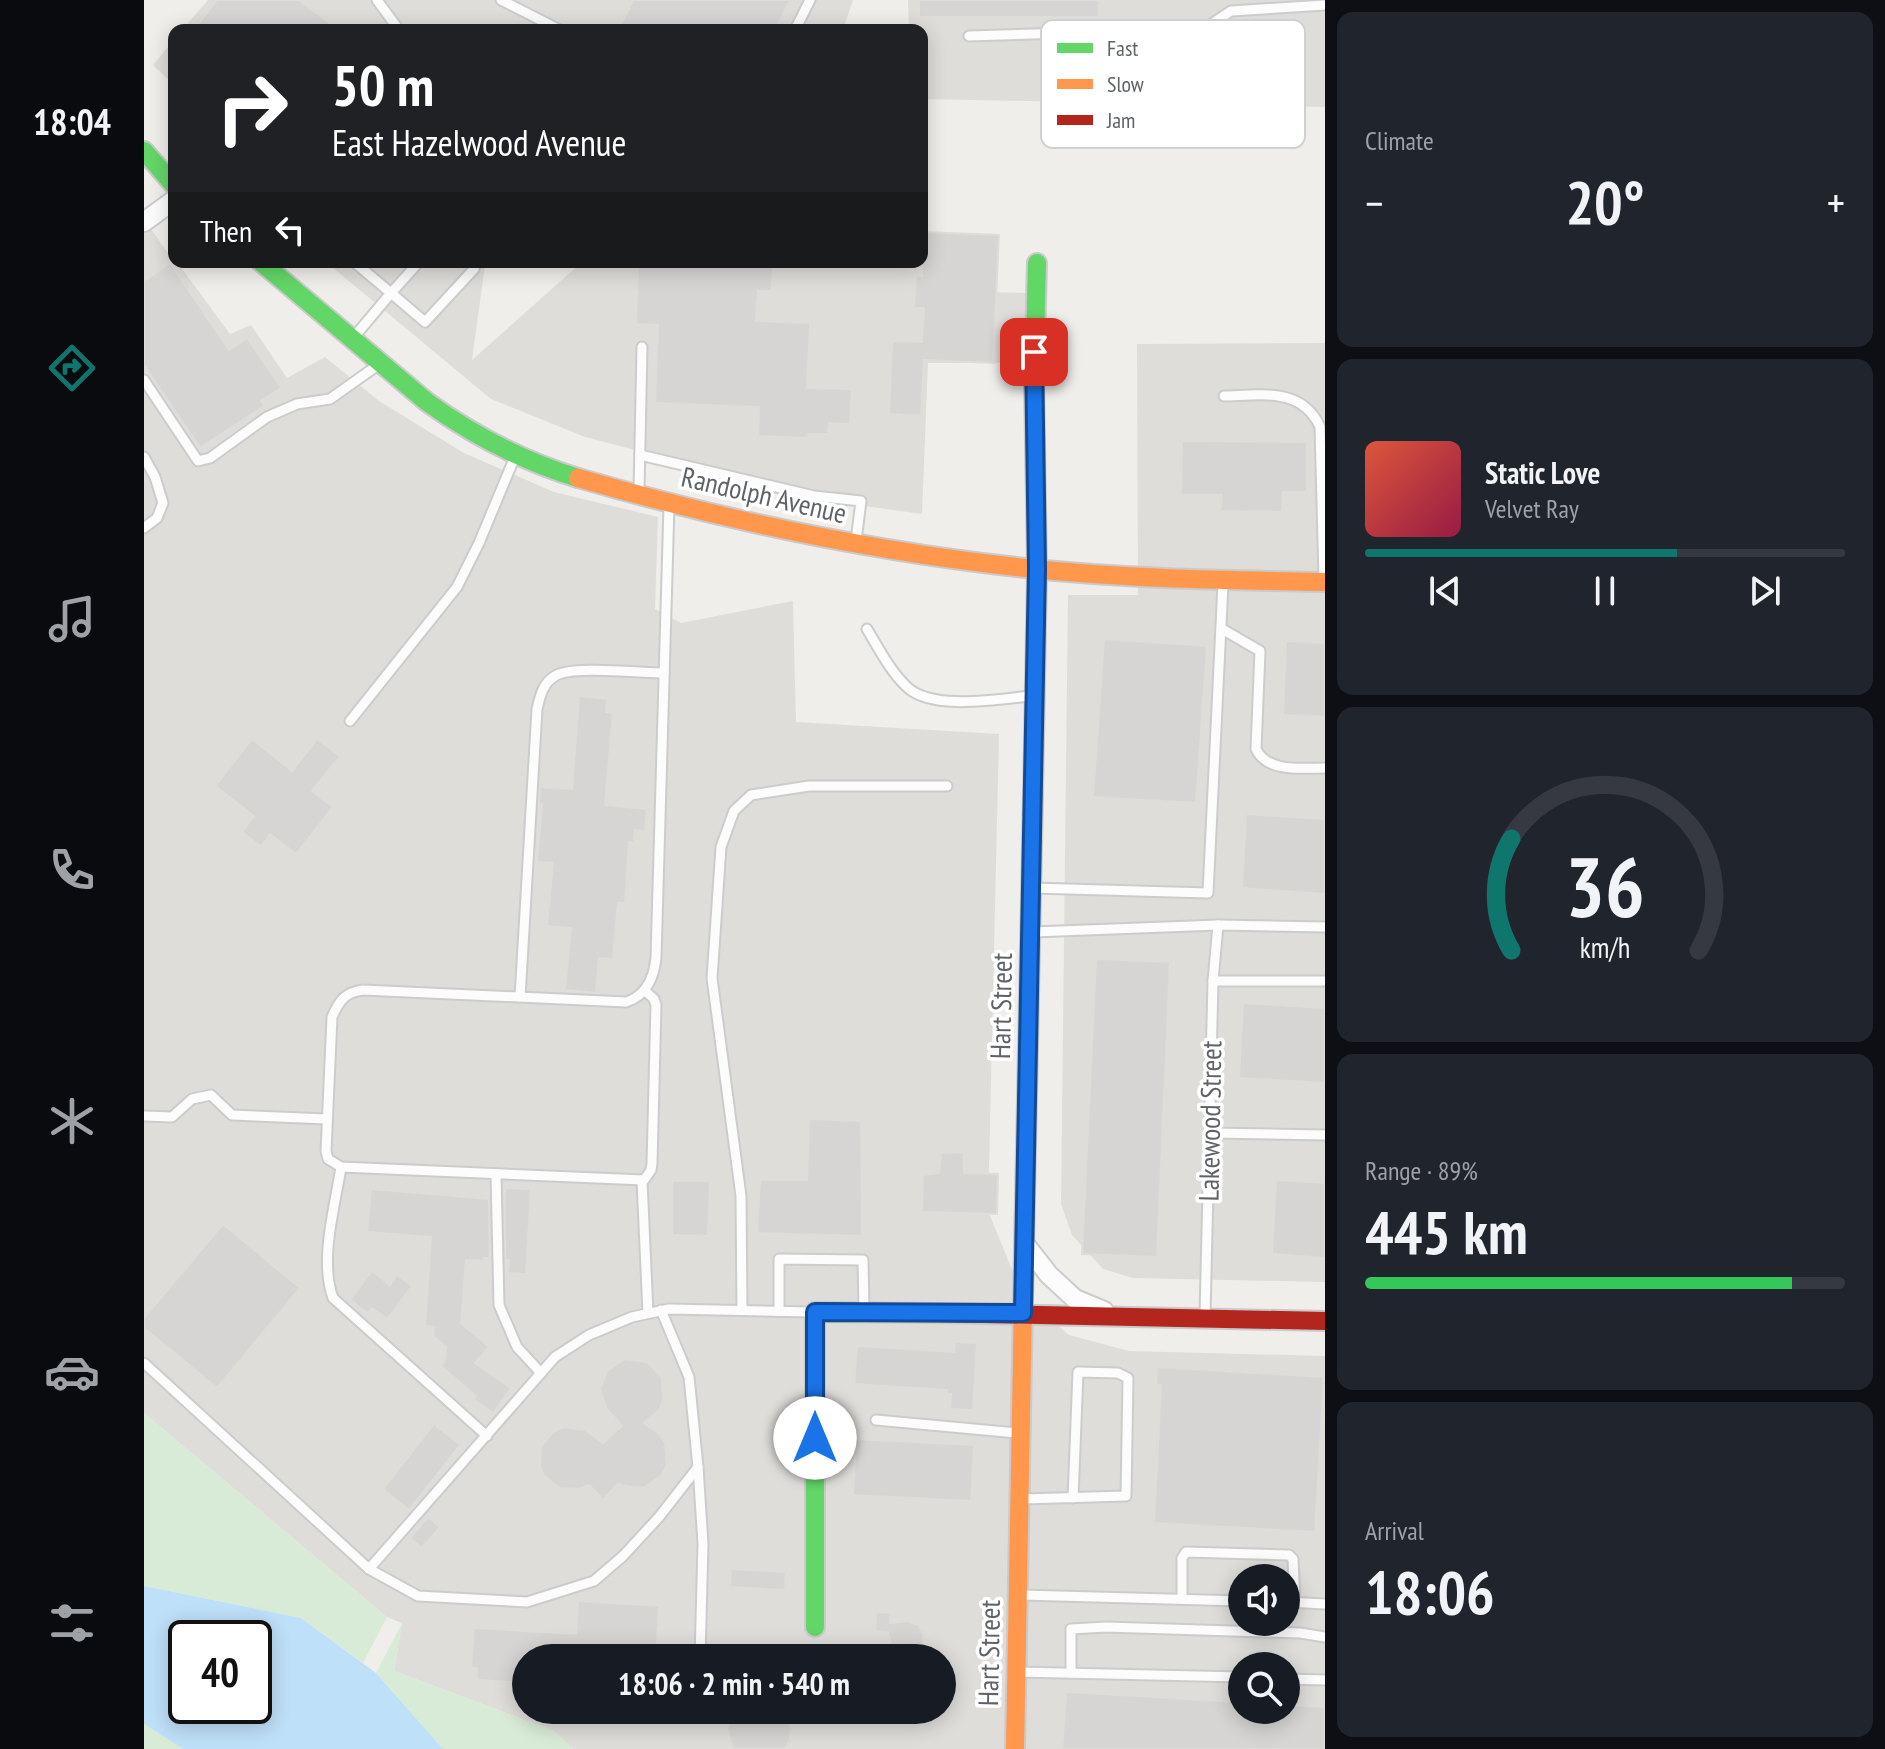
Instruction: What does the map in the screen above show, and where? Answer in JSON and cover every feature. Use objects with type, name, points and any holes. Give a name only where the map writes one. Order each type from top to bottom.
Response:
[{"type":"street","points":[[144,151],[168,178]]},
{"type":"street","points":[[144,222],[168,204]]},
{"type":"street","name":"Hart Street","points":[[1015,1749],[1037,569],[1034,382],[1037,263]]},
{"type":"street","name":"Randolph Avenue","points":[[268,268],[455,422],[515,456],[558,471],[669,502],[856,545],[1037,569],[1223,580],[1324,582]]},
{"type":"street","points":[[1024,1243],[1049,1275],[1075,1299],[1114,1316]]},
{"type":"street","points":[[815,1627],[815,1312],[1023,1313],[1325,1321]]},
{"type":"lane","points":[[377,0],[395,24]]},
{"type":"lane","points":[[501,0],[548,24]]},
{"type":"lane","points":[[798,24],[810,0]]},
{"type":"lane","points":[[1218,20],[1231,11],[1325,5]]},
{"type":"lane","points":[[969,36],[1041,34]]},
{"type":"lane","points":[[361,268],[425,322],[474,268]]},
{"type":"lane","points":[[353,339],[414,268]]},
{"type":"lane","points":[[639,494],[642,347]]},
{"type":"lane","points":[[144,380],[198,461],[210,458],[267,417],[297,404],[330,399],[381,363]]},
{"type":"lane","points":[[1224,396],[1286,395],[1303,403],[1315,417],[1320,427],[1324,582]]},
{"type":"lane","points":[[640,455],[814,496],[861,501],[856,545]]},
{"type":"lane","points":[[350,721],[457,587],[515,456]]},
{"type":"lane","points":[[144,457],[155,477],[163,503],[157,518],[144,528]]},
{"type":"lane","points":[[642,1181],[341,1167],[328,1159],[327,1119],[332,1017],[344,996],[363,990],[626,1002],[644,990],[652,977],[656,958],[669,502]]},
{"type":"lane","points":[[1031,888],[1208,893],[1223,580]]},
{"type":"lane","points":[[867,629],[908,690],[923,696],[946,702],[1034,695]]},
{"type":"lane","points":[[1222,629],[1260,651],[1256,749],[1259,757],[1283,767],[1325,768]]},
{"type":"lane","points":[[520,997],[537,709],[543,688],[552,677],[568,671],[664,673]]},
{"type":"lane","points":[[742,1310],[741,1196],[712,978],[721,847],[734,811],[751,795],[809,786],[947,786]]},
{"type":"lane","points":[[1030,932],[1218,925],[1325,927]]},
{"type":"lane","name":"Lakewood Street","points":[[1204,1318],[1213,981],[1218,925]]},
{"type":"lane","points":[[1213,981],[1325,981]]},
{"type":"lane","points":[[644,990],[656,1005],[651,1170],[642,1181],[648,1313]]},
{"type":"lane","points":[[144,1116],[172,1117],[192,1099],[211,1095],[232,1115],[327,1119]]},
{"type":"lane","points":[[1209,1133],[1325,1135]]},
{"type":"lane","points":[[341,1167],[327,1263],[327,1282],[333,1298],[487,1436]]},
{"type":"lane","points":[[496,1174],[499,1305],[517,1347],[541,1373]]},
{"type":"lane","points":[[779,1311],[779,1259],[863,1260],[864,1312]]},
{"type":"lane","points":[[661,1310],[689,1377],[703,1544],[700,1644]]},
{"type":"lane","points":[[369,1569],[555,1357],[589,1335],[632,1317],[661,1310],[815,1312]]},
{"type":"lane","points":[[144,1363],[369,1569],[418,1596],[527,1602],[594,1581],[623,1556],[659,1517],[698,1467]]},
{"type":"lane","points":[[1020,1499],[1073,1498],[1126,1496],[1128,1378],[1118,1373],[1078,1372],[1073,1498]]},
{"type":"lane","points":[[876,1420],[1021,1434]]},
{"type":"lane","points":[[1182,1599],[1182,1558],[1186,1552],[1289,1555],[1293,1564]]},
{"type":"lane","points":[[1018,1595],[1228,1601]]},
{"type":"lane","points":[[1300,1603],[1325,1604]]},
{"type":"lane","points":[[1071,1673],[1071,1629],[1106,1627],[1300,1633],[1325,1637]]},
{"type":"lane","points":[[1016,1672],[1228,1677]]},
{"type":"lane","points":[[1300,1679],[1325,1680]]},
{"type":"shaded area","points":[[208,0],[853,0],[845,24],[187,24]]},
{"type":"shaded area","points":[[908,0],[1325,0],[1325,107],[1305,107],[1305,20],[1041,20],[1041,101],[928,99],[928,24],[909,24]]},
{"type":"shaded area","points":[[168,47],[168,79],[153,65]]},
{"type":"shaded area","points":[[144,219],[168,253],[168,268],[181,268],[230,334],[251,325],[287,378],[325,357],[379,401],[464,453],[554,492],[658,517],[655,609],[681,623],[793,601],[796,722],[999,734],[988,1211],[1022,1294],[1069,1335],[1129,1351],[1325,1356],[1325,1749],[573,1749],[554,1731],[535,1724],[956,1724],[956,1644],[512,1644],[512,1715],[394,1671],[402,1623],[387,1617],[144,1413]]},
{"type":"shaded area","points":[[333,268],[485,268],[472,360],[575,268],[924,268],[925,291],[1026,293],[1028,363],[928,363],[922,514],[835,502],[585,437],[491,399]]},
{"type":"shaded area","points":[[1325,343],[1325,1282],[1133,1278],[1103,1269],[1072,1235],[1061,1204],[1068,595],[1138,595],[1137,344]]},
{"type":"green space","points":[[144,1413],[387,1617],[363,1663],[301,1618],[144,1586]]},
{"type":"green space","points":[[402,1623],[394,1671],[512,1715],[512,1724],[535,1724],[554,1731],[573,1749],[443,1749],[376,1673]]},
{"type":"green space","points":[[144,1724],[183,1749],[144,1749]]},
{"type":"water","points":[[144,1586],[301,1618],[376,1673],[443,1749],[183,1749],[144,1724]]},
{"type":"building","points":[[217,0],[299,0],[331,24],[199,24]]},
{"type":"building","points":[[633,0],[790,0],[778,24],[621,24]]},
{"type":"building","points":[[919,0],[1099,0],[1099,17],[919,17]]},
{"type":"building","points":[[928,232],[999,235],[993,363],[924,360],[921,416],[889,414],[892,341],[922,342],[924,308],[914,308],[916,275],[922,276],[922,268],[928,268]]},
{"type":"building","points":[[168,264],[168,268],[173,268],[229,350],[247,338],[281,388],[261,401],[264,406],[200,448],[144,365],[144,281]]},
{"type":"building","points":[[638,268],[773,268],[772,291],[758,291],[756,321],[810,323],[807,388],[852,389],[850,424],[829,423],[828,434],[808,434],[807,438],[758,436],[759,407],[655,403],[658,325],[636,324]]},
{"type":"building","points":[[1182,441],[1307,442],[1307,492],[1283,492],[1282,512],[1221,511],[1222,495],[1181,495]]},
{"type":"building","points":[[1104,639],[1207,646],[1196,803],[1093,797]]},
{"type":"building","points":[[1286,641],[1325,643],[1325,717],[1283,715]]},
{"type":"building","points":[[579,696],[607,699],[606,712],[613,713],[605,805],[647,809],[645,831],[635,830],[634,843],[629,842],[625,903],[618,903],[613,959],[599,958],[596,993],[565,990],[571,928],[547,926],[553,863],[537,862],[542,804],[539,803],[540,787],[572,789]]},
{"type":"building","points":[[252,739],[292,771],[317,739],[340,756],[312,791],[333,807],[296,854],[270,834],[261,847],[242,832],[254,816],[215,786]]},
{"type":"building","points":[[1246,814],[1325,819],[1325,894],[1242,888]]},
{"type":"building","points":[[1096,959],[1170,962],[1157,1257],[1082,1254]]},
{"type":"building","points":[[1243,1003],[1325,1008],[1325,1083],[1239,1078]]},
{"type":"building","points":[[809,1119],[861,1121],[862,1236],[757,1233],[760,1180],[807,1180]]},
{"type":"building","points":[[941,1152],[964,1153],[964,1173],[998,1174],[997,1214],[922,1212],[923,1175],[939,1173]]},
{"type":"building","points":[[1276,1180],[1325,1183],[1325,1258],[1272,1254]]},
{"type":"building","points":[[672,1181],[710,1181],[708,1236],[672,1235]]},
{"type":"building","points":[[505,1188],[531,1189],[526,1274],[508,1273],[509,1260],[505,1260]]},
{"type":"building","points":[[371,1189],[489,1199],[490,1258],[484,1258],[484,1261],[466,1260],[461,1323],[489,1347],[475,1363],[511,1388],[493,1413],[473,1399],[476,1396],[441,1366],[446,1347],[433,1336],[434,1327],[425,1326],[431,1237],[367,1232]]},
{"type":"building","points":[[223,1224],[300,1288],[217,1388],[144,1328],[144,1318]]},
{"type":"building","points":[[372,1271],[390,1285],[397,1275],[412,1286],[387,1319],[372,1308],[368,1313],[350,1300]]},
{"type":"building","points":[[955,1342],[977,1343],[973,1410],[950,1409],[951,1394],[947,1394],[947,1390],[854,1384],[857,1346],[954,1352]]},
{"type":"building","points":[[625,1359],[647,1362],[662,1378],[663,1400],[659,1410],[644,1423],[665,1443],[667,1465],[662,1475],[645,1487],[618,1484],[603,1499],[589,1485],[579,1489],[560,1488],[544,1476],[540,1467],[541,1447],[553,1432],[563,1427],[585,1430],[603,1443],[622,1426],[606,1408],[600,1389],[607,1371]]},
{"type":"building","points":[[1157,1367],[1324,1377],[1315,1532],[1154,1523],[1161,1385],[1156,1385]]},
{"type":"building","points":[[434,1424],[460,1445],[409,1510],[383,1489]]},
{"type":"building","points":[[856,1439],[974,1445],[971,1501],[853,1495]]},
{"type":"building","points":[[428,1517],[440,1527],[422,1548],[410,1538]]},
{"type":"building","points":[[731,1569],[786,1572],[785,1590],[730,1587]]},
{"type":"building","points":[[578,1601],[659,1606],[657,1644],[512,1644],[512,1682],[477,1680],[477,1668],[471,1668],[474,1628],[576,1634]]},
{"type":"building","points":[[876,1612],[891,1613],[890,1623],[907,1621],[918,1625],[924,1635],[922,1644],[891,1644],[888,1632],[875,1631]]},
{"type":"building","points":[[1066,1692],[1228,1701],[1228,1724],[1300,1724],[1300,1706],[1325,1707],[1325,1749],[1062,1749]]},
{"type":"building","points":[[729,1724],[789,1724],[791,1728],[785,1749],[733,1749]]},
{"type":"traffic: fast","points":[[144,151],[168,178]]},
{"type":"traffic: fast","points":[[1033,796],[1037,263]]},
{"type":"traffic: fast","points":[[268,268],[427,402],[481,437],[578,478]]},
{"type":"traffic: fast","points":[[815,1627],[815,1312],[938,1313]]},
{"type":"traffic: slow","points":[[578,478],[804,534],[919,554],[1107,575],[1325,582]]},
{"type":"traffic: slow","points":[[1015,1749],[1024,1246]]},
{"type":"traffic: jam","points":[[1024,1246],[1033,796]]},
{"type":"traffic: jam","points":[[938,1313],[1325,1321]]},
{"type":"route","points":[[815,1438],[815,1312],[1023,1313],[1037,569],[1034,352]]}]
